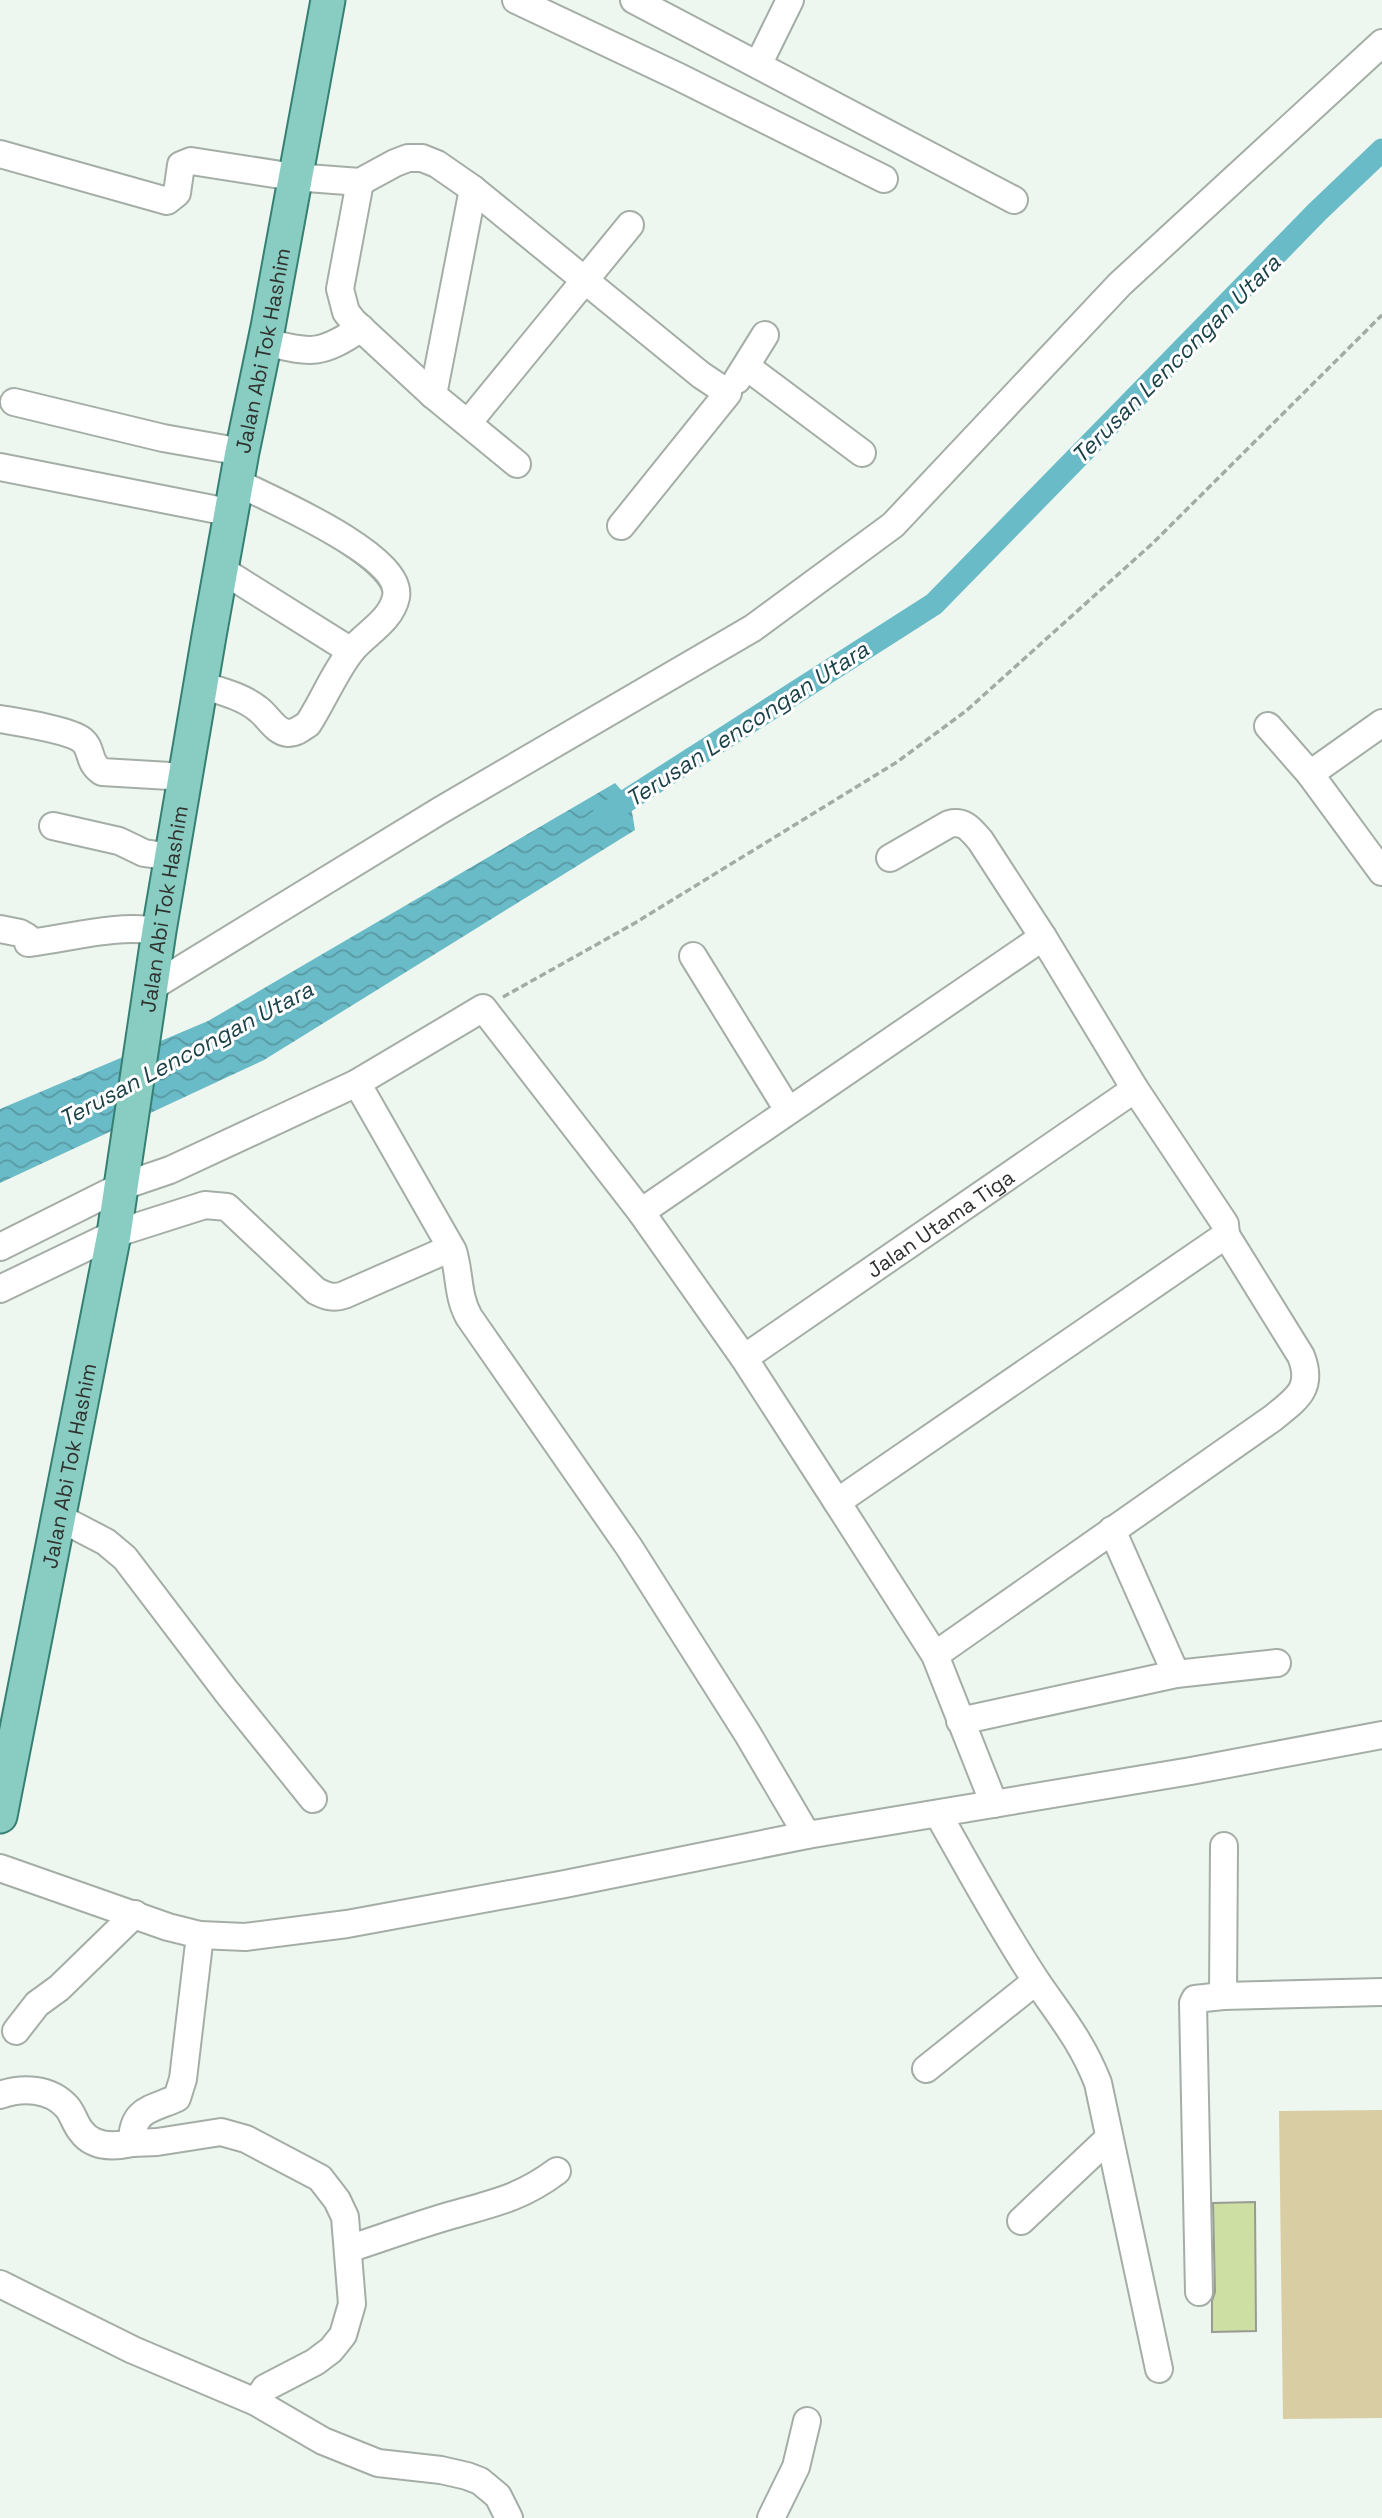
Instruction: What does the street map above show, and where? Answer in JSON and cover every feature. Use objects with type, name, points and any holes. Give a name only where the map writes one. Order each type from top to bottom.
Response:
[{"type":"main road","name":"Jalan Abi Tok Hashim","points":[[2,1800],[114,1234],[159,931],[201,685],[328,0]]},
{"type":"street","points":[[516,0],[884,179]]},
{"type":"street","points":[[634,0],[1014,200]]},
{"type":"street","points":[[758,65],[790,0]]},
{"type":"street","points":[[152,987],[441,810],[753,628],[893,525],[1120,284],[1382,43]]},
{"type":"street","points":[[0,153],[167,201],[177,193],[181,165],[191,161],[294,177],[360,182],[395,163],[408,158],[422,158],[437,164],[473,189],[701,375],[728,393]]},
{"type":"street","points":[[360,182],[340,289],[346,312],[433,395],[517,464]]},
{"type":"street","points":[[433,395],[473,189]]},
{"type":"street","points":[[468,423],[630,225]]},
{"type":"street","points":[[265,342],[303,351],[321,349],[337,344],[361,328]]},
{"type":"street","points":[[621,526],[747,368],[765,335]]},
{"type":"street","points":[[747,368],[862,453]]},
{"type":"street","points":[[14,402],[163,438],[237,483],[322,525],[374,559],[390,574],[396,586],[396,598],[391,610],[351,651],[308,724],[291,733],[278,728],[258,708],[242,699],[201,685]]},
{"type":"street","points":[[0,467],[237,483]]},
{"type":"street","points":[[222,570],[351,651]]},
{"type":"street","points":[[0,719],[77,737],[88,747],[91,762],[103,772],[187,776]]},
{"type":"street","points":[[1310,774],[1382,723]]},
{"type":"street","points":[[1268,726],[1310,774],[1382,872]]},
{"type":"street","points":[[890,858],[956,822],[969,827],[980,840],[1043,937],[1135,1089],[1225,1224],[1226,1235],[1301,1356],[1306,1378],[1304,1386],[1292,1402],[1273,1418],[935,1655]]},
{"type":"street","points":[[52,826],[119,841],[144,853],[172,857]]},
{"type":"street","points":[[0,929],[20,933],[27,937],[28,943],[120,928],[159,931]]},
{"type":"street","points":[[641,1212],[1043,937]]},
{"type":"street","points":[[693,956],[788,1110]]},
{"type":"street","points":[[0,1247],[122,1174],[170,1170],[357,1083],[483,1009],[641,1212],[744,1358],[837,1502],[935,1655],[994,1804]]},
{"type":"street","points":[[357,1083],[451,1248],[457,1263],[460,1295],[468,1317],[629,1547],[747,1733],[807,1835]]},
{"type":"street","name":"Jalan Utama Tiga","points":[[744,1358],[1135,1089]]},
{"type":"street","points":[[0,1289],[114,1234],[205,1205],[226,1207],[316,1291],[327,1297],[336,1297],[451,1248]]},
{"type":"street","points":[[837,1502],[1226,1235]]},
{"type":"street","points":[[58,1517],[106,1542],[125,1558],[226,1691],[313,1799]]},
{"type":"street","points":[[1112,1530],[1176,1674]]},
{"type":"street","points":[[960,1721],[1176,1674],[1276,1663]]},
{"type":"street","points":[[0,1868],[168,1927],[200,1935],[245,1937],[347,1924],[565,1884],[807,1835],[1191,1771],[1382,1735]]},
{"type":"street","points":[[938,1814],[1036,1981],[1084,2050],[1098,2083],[1159,2368]]},
{"type":"street","points":[[1223,1996],[1224,1846]]},
{"type":"street","points":[[16,2031],[37,2004],[59,1988],[135,1914]]},
{"type":"street","points":[[132,2143],[132,2128],[139,2115],[177,2098],[183,2079],[200,1935]]},
{"type":"street","points":[[926,2068],[1036,1981]]},
{"type":"street","points":[[1199,2292],[1194,2003],[1200,1998],[1223,1996],[1382,1992]]},
{"type":"street","points":[[0,2095],[14,2090],[32,2090],[54,2096],[67,2107],[88,2138],[114,2147],[221,2132],[246,2139],[320,2178],[337,2200],[345,2217],[352,2304],[343,2335],[331,2350],[315,2362],[265,2388],[256,2402]]},
{"type":"street","points":[[1021,2221],[1109,2138]]},
{"type":"street","points":[[348,2249],[451,2215],[501,2202],[538,2185],[557,2171]]},
{"type":"street","points":[[0,2284],[133,2350],[256,2402],[323,2441],[378,2463],[441,2470],[467,2476],[498,2496],[509,2518]]},
{"type":"street","points":[[771,2518],[796,2467],[807,2421]]},
{"type":"path","points":[[483,1009],[635,923],[873,777],[966,710],[1153,544],[1382,315]]},
{"type":"shaded area","points":[[1382,2110],[1382,2418],[1283,2419],[1279,2111]]},
{"type":"water","points":[[615,783],[630,800],[635,830],[264,1060],[0,1183],[0,1109],[208,1021]]},
{"type":"building","points":[[1255,2202],[1256,2331],[1212,2332],[1212,2301],[1215,2292],[1213,2203]]},
{"type":"waterway","name":"Terusan Lencongan Utara","points":[[604,815],[934,604],[1317,212],[1382,150]]}]
